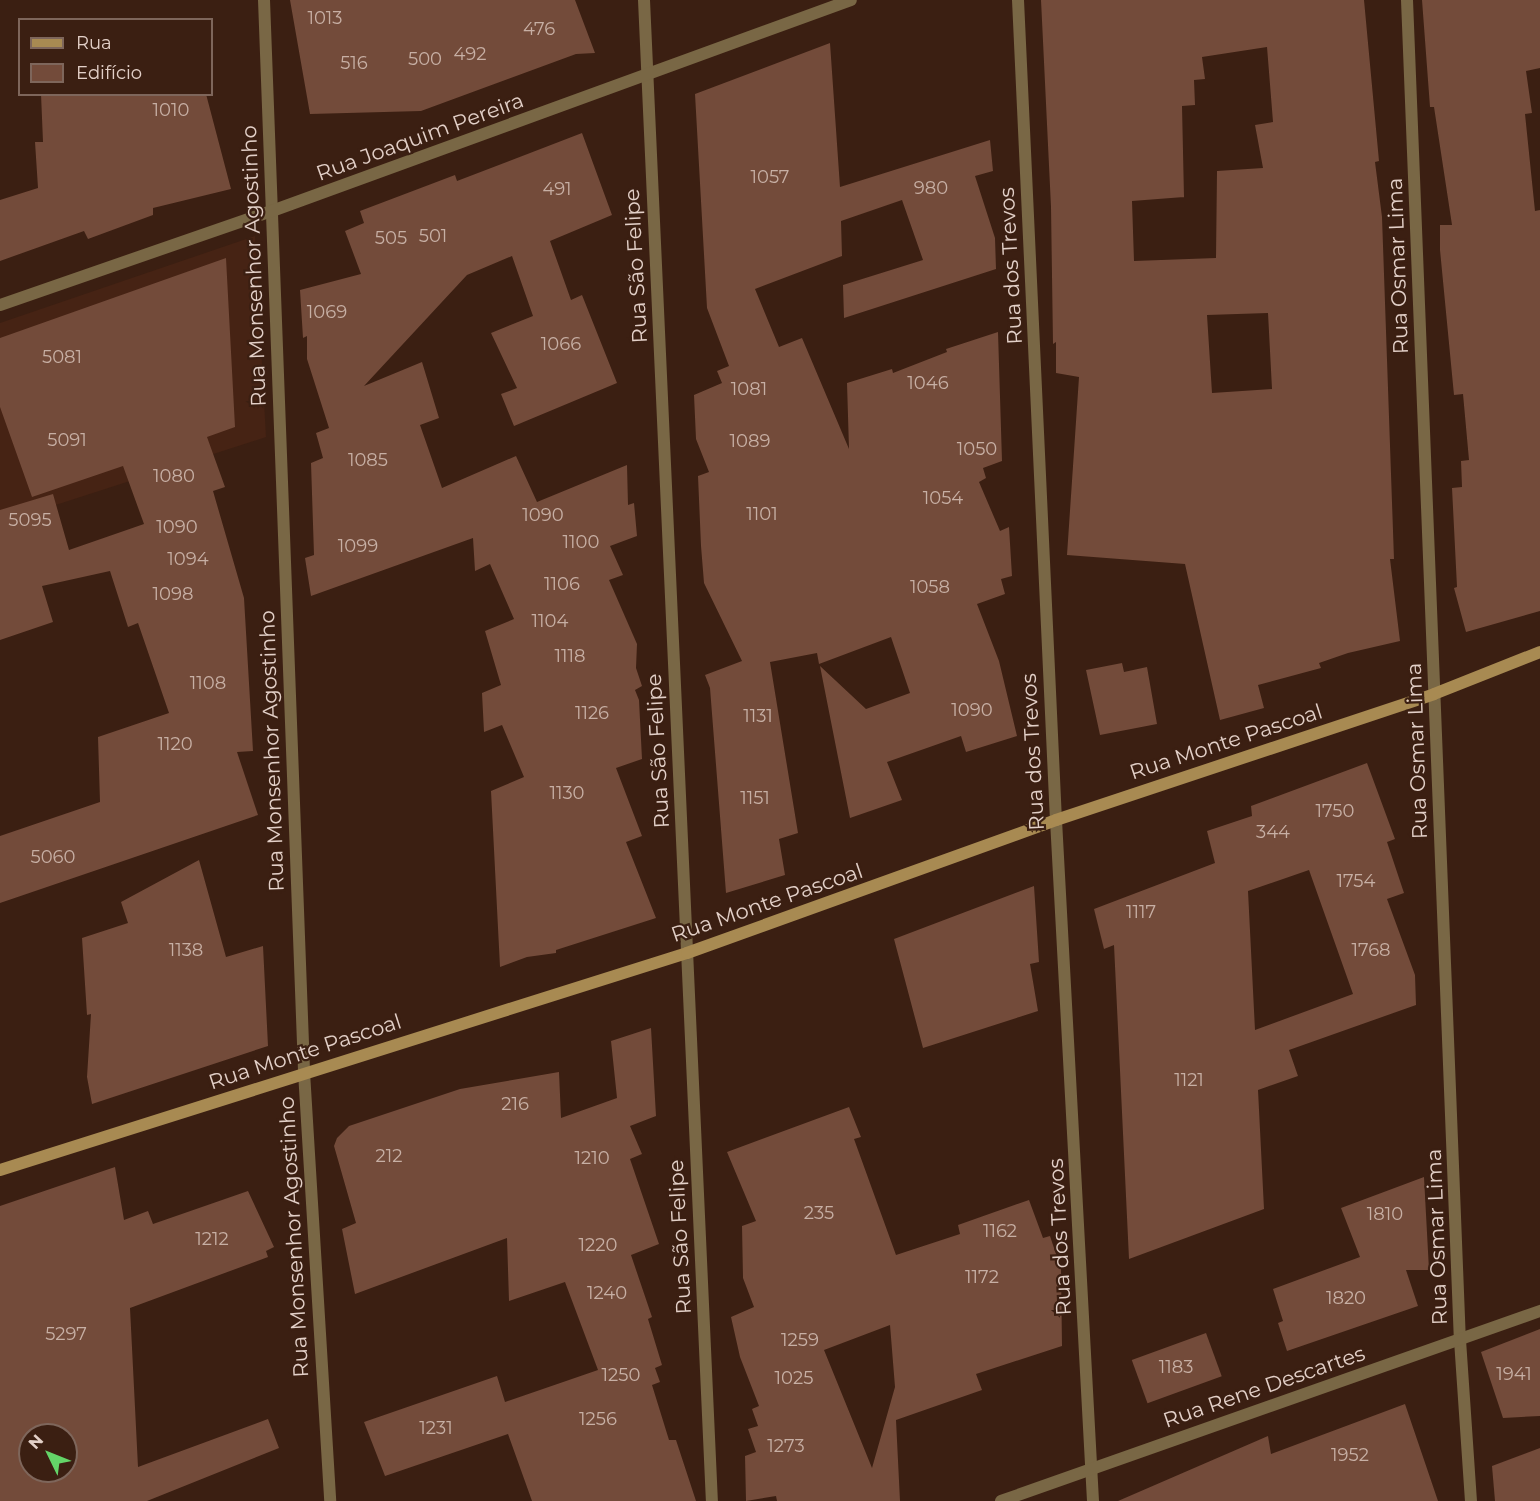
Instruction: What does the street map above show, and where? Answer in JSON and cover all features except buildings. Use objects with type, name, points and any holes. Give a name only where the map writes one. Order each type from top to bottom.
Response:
[{"type":"street","name":"Rua Monsenhor Agostinho","points":[[264,0],[304,1072],[330,1501]]},
{"type":"street","name":"Rua São Felipe","points":[[644,0],[712,1501]]},
{"type":"street","name":"Rua Joaquim Pereira","points":[[0,305],[272,211],[850,0]]},
{"type":"street","name":"Rua dos Trevos","points":[[1018,0],[1056,820],[1093,1501]]},
{"type":"street","name":"Rua Osmar Lima","points":[[1407,0],[1460,1340],[1471,1501]]},
{"type":"street","name":"Rua Monte Pascoal","points":[[0,1170],[304,1072],[687,953],[1056,820],[1434,694],[1540,652]]},
{"type":"street","name":"Rua Rene Descartes","points":[[1001,1501],[1092,1467],[1540,1311]]},
{"type":"shaded area","points":[[255,236],[266,437],[0,523],[0,323]]}]
